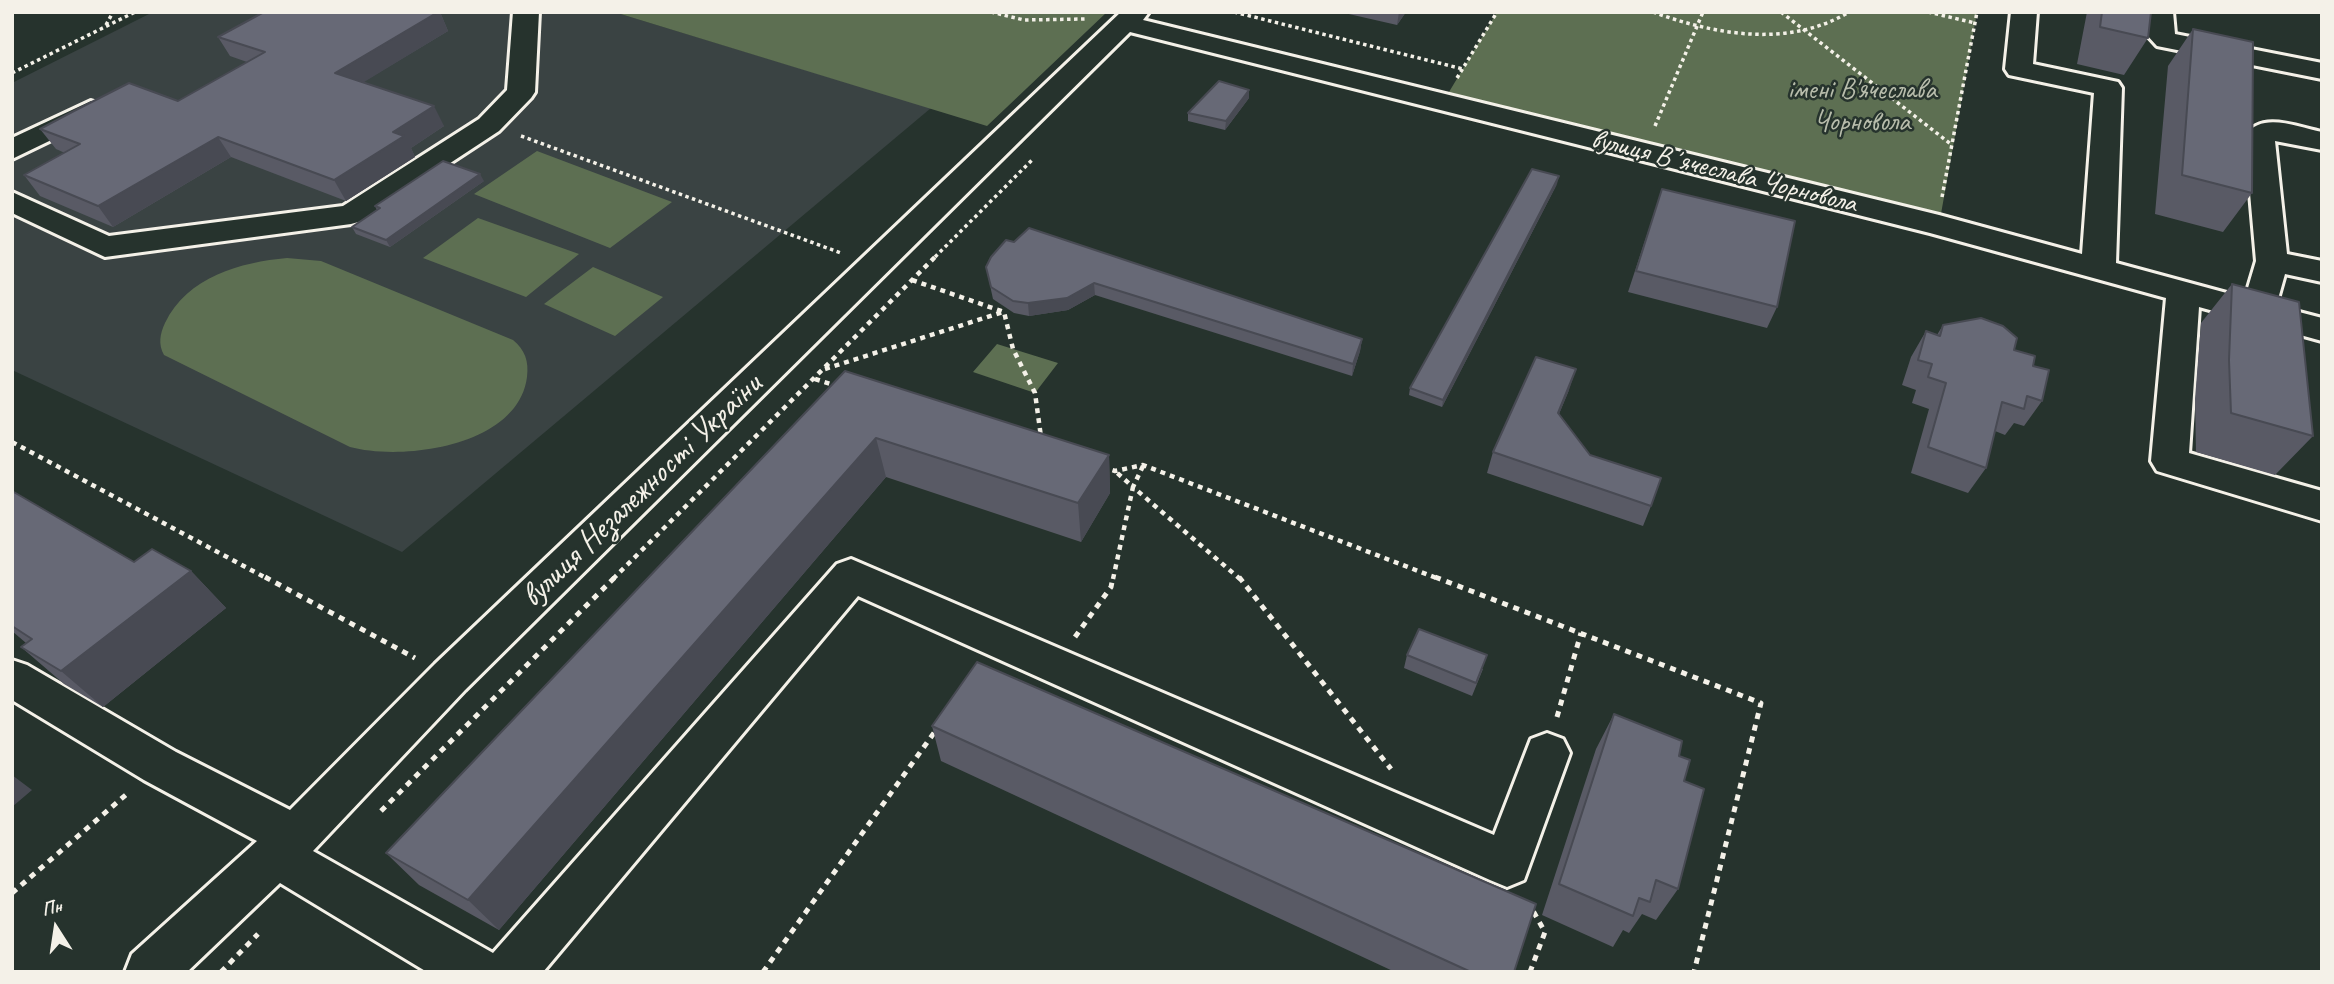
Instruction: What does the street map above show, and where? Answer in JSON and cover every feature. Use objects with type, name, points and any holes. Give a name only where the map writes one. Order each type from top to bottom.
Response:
[{"type":"street","points":[[12,201],[105,247],[351,214],[489,125],[521,92],[526,12]]},
{"type":"street","points":[[2024,12],[2019,69],[2108,88],[2098,252],[2101,269]]},
{"type":"street","points":[[2160,12],[2159,34],[2166,40],[2322,71]]},
{"type":"street","name":"вулиця Вʼячеслава Чорновола","points":[[1117,18],[1445,104],[1939,225],[2322,330]]},
{"type":"street","name":"вулиця Незалежності України","points":[[150,972],[285,846],[450,677],[875,266],[1117,18]]},
{"type":"street","points":[[12,150],[112,99]]},
{"type":"street","points":[[2258,312],[2272,261],[2260,136],[2265,130],[2322,141]]},
{"type":"street","points":[[2272,261],[2322,272]]},
{"type":"street","points":[[2183,292],[2171,461],[2322,506]]},
{"type":"street","points":[[510,972],[850,575],[1507,864],[1547,753]]},
{"type":"street","points":[[14,681],[160,766],[476,972]]},
{"type":"path","points":[[106,26],[113,12]]},
{"type":"path","points":[[12,73],[135,12]]},
{"type":"path","points":[[991,12],[1024,20],[1117,18]]},
{"type":"path","points":[[1234,12],[1463,69]]},
{"type":"path","points":[[1445,104],[1497,12]]},
{"type":"path","points":[[1653,12],[1697,26],[1752,34],[1804,31],[1825,26],[1849,12]]},
{"type":"path","points":[[1645,153],[1703,12]]},
{"type":"path","points":[[1781,12],[1952,145]]},
{"type":"path","points":[[1928,12],[1975,23]]},
{"type":"path","points":[[1939,225],[1977,12]]},
{"type":"path","points":[[489,125],[1004,312]]},
{"type":"path","points":[[374,818],[1034,158]]},
{"type":"path","points":[[824,369],[1004,312]]},
{"type":"path","points":[[1004,312],[1013,349],[1035,393],[1042,449]]},
{"type":"path","points":[[815,379],[842,387]]},
{"type":"path","points":[[12,442],[450,677]]},
{"type":"path","points":[[1091,463],[1115,471],[1237,575],[1391,766],[1403,818]]},
{"type":"path","points":[[1115,471],[1143,465],[1761,703],[1694,972]]},
{"type":"path","points":[[1055,666],[1111,587],[1133,487],[1143,465]]},
{"type":"path","points":[[1547,753],[1581,634]]},
{"type":"path","points":[[763,972],[945,719]]},
{"type":"path","points":[[12,893],[160,766]]},
{"type":"path","points":[[1507,864],[1545,932],[1530,972]]},
{"type":"path","points":[[221,972],[268,924]]},
{"type":"shaded area","points":[[153,12],[614,12],[931,108],[402,552],[12,370],[12,83]]},
{"type":"green space","points":[[614,12],[1107,12],[987,126]]},
{"type":"green space","name":"імені В'ячеслава Чорновола","points":[[1497,12],[1977,12],[1939,225],[1446,97]]},
{"type":"green space","points":[[537,151],[672,202],[610,248],[474,194]]},
{"type":"green space","points":[[478,218],[579,254],[526,297],[423,258]]},
{"type":"green space","points":[[287,258],[321,261],[513,340],[521,348],[527,366],[527,377],[519,401],[503,419],[481,434],[455,444],[398,452],[372,451],[350,447],[164,355],[160,343],[163,327],[187,294],[201,283],[234,268]]},
{"type":"green space","points":[[593,267],[663,297],[615,336],[544,304]]},
{"type":"green space","points":[[997,344],[1058,363],[1035,393],[973,372]]},
{"type":"building","points":[[264,12],[438,12],[335,73],[434,106],[393,132],[404,136],[334,180],[218,137],[98,206],[24,175],[80,144],[40,129],[74,111],[129,83],[178,101],[265,52],[218,37]]},
{"type":"building","points":[[2102,12],[2151,12],[2148,38],[2100,27]]},
{"type":"building","points":[[2193,29],[2253,42],[2252,193],[2182,175]]},
{"type":"building","points":[[1219,81],[1249,90],[1226,121],[1188,113]]},
{"type":"building","points":[[443,161],[480,174],[386,240],[352,227],[380,208],[375,206]]},
{"type":"building","points":[[1532,169],[1559,176],[1443,400],[1410,388]]},
{"type":"building","points":[[1662,189],[1795,221],[1777,307],[1636,271]]},
{"type":"building","points":[[1029,228],[1362,339],[1353,364],[1094,283],[1067,298],[1028,303],[1013,301],[991,287],[986,267],[1006,240],[1014,242]]},
{"type":"building","points":[[2232,284],[2299,302],[2313,436],[2231,413],[2229,360]]},
{"type":"building","points":[[1981,318],[2003,326],[2017,338],[2014,350],[2035,356],[2033,366],[2049,370],[2042,401],[2027,396],[2024,409],[2002,402],[1986,468],[1928,447],[1946,383],[1928,377],[1932,364],[1918,360],[1926,331],[1940,336],[1943,325]]},
{"type":"building","points":[[1536,357],[1576,369],[1558,413],[1590,455],[1661,478],[1651,506],[1493,452]]},
{"type":"building","points":[[845,371],[1109,455],[1078,503],[876,438],[468,900],[386,853]]},
{"type":"building","points":[[12,491],[134,562],[152,549],[191,571],[61,671],[21,647],[32,639],[12,626]]},
{"type":"building","points":[[1419,629],[1487,655],[1476,683],[1407,655]]},
{"type":"building","points":[[977,662],[1536,904],[1514,972],[1471,972],[932,726]]},
{"type":"building","points":[[1614,714],[1682,741],[1679,756],[1690,760],[1684,781],[1704,789],[1678,889],[1656,880],[1650,902],[1639,898],[1633,916],[1559,884]]}]
